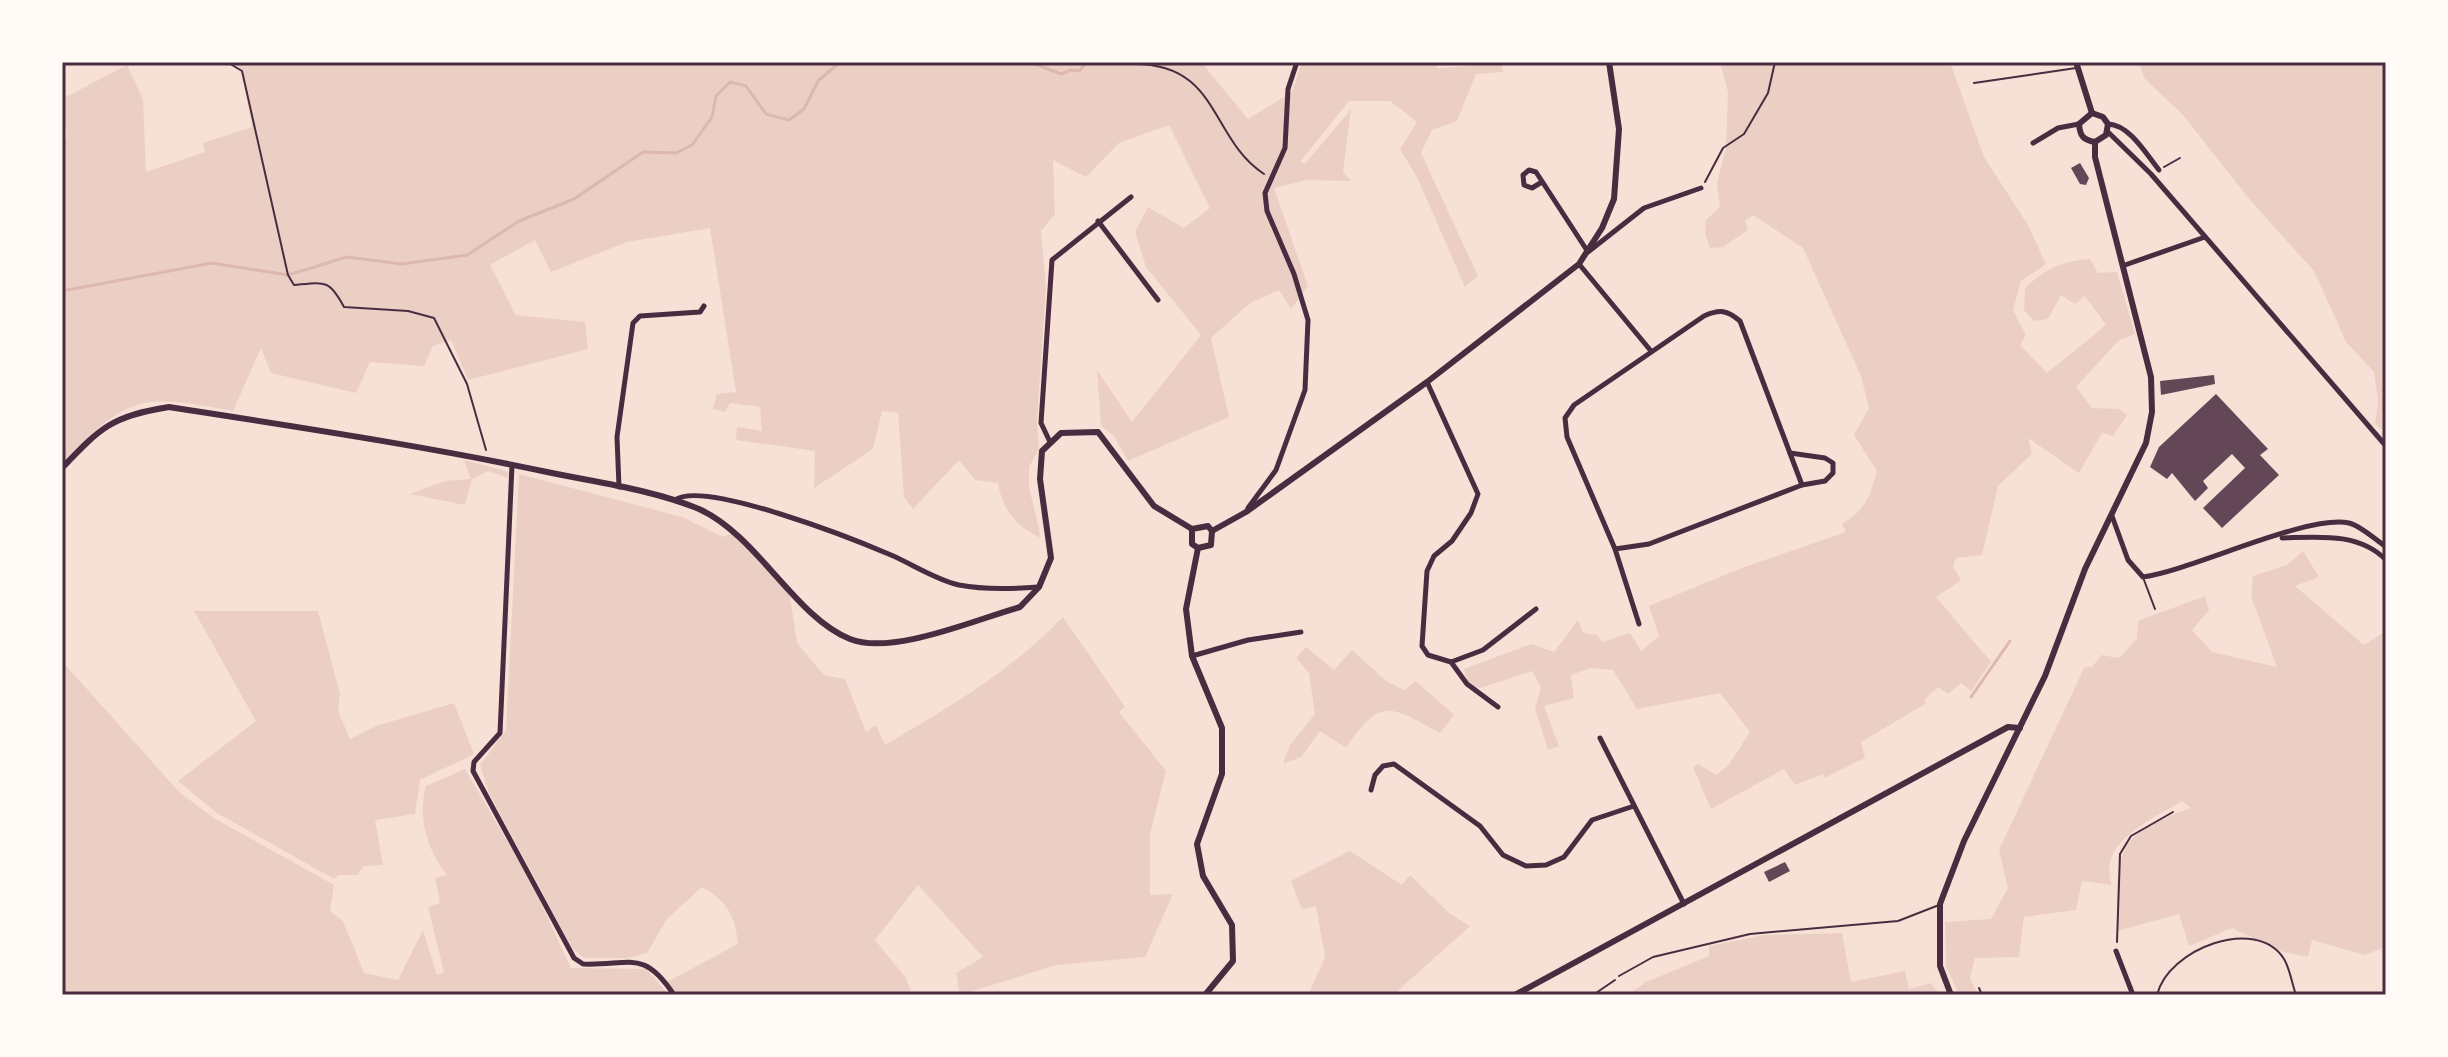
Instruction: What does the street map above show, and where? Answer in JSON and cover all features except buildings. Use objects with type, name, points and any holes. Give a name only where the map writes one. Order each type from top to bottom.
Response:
[{"type":"street","points":[[1246,512],[1276,470],[1305,390],[1308,320],[1294,274],[1267,211],[1265,193],[1269,177],[1285,148],[1288,89],[1297,62]]},
{"type":"street","points":[[1212,531],[1246,512],[1427,382],[1579,264],[1614,199],[1619,129],[1609,62]]},
{"type":"street","points":[[2076,65],[2092,113]]},
{"type":"street","points":[[2033,143],[2058,128],[2079,124],[2092,113]]},
{"type":"street","points":[[2092,113],[2103,117],[2108,128],[2386,446]]},
{"type":"street","points":[[2079,124],[2080,133],[2086,140],[2095,142]]},
{"type":"street","points":[[1951,995],[1940,966],[1940,904],[1964,841],[2020,728],[2111,514],[2146,443],[2152,412],[2151,377],[2125,265],[2095,157],[2095,142],[2108,128],[2120,126],[2159,170]]},
{"type":"street","points":[[1542,182],[1588,252]]},
{"type":"street","points":[[1588,252],[1644,208],[1701,188]]},
{"type":"street","points":[[1050,442],[1041,423],[1052,260],[1131,197]]},
{"type":"street","points":[[1098,221],[1158,300]]},
{"type":"street","points":[[2125,265],[2205,237]]},
{"type":"street","points":[[1579,264],[1651,351]]},
{"type":"street","points":[[619,487],[617,437],[633,323],[640,316],[688,314],[700,312],[704,306]]},
{"type":"street","points":[[1639,624],[1615,549],[1567,437],[1565,418],[1574,405],[1704,316],[1717,310],[1729,312],[1740,321],[1802,485]]},
{"type":"street","points":[[1427,382],[1478,494],[1471,513],[1452,541],[1434,556],[1427,571],[1422,646],[1428,655],[1451,662],[1467,684],[1498,707]]},
{"type":"street","points":[[62,468],[100,428],[130,413],[169,407],[488,459],[674,501],[723,522],[824,623],[851,640],[890,644],[1020,607],[1039,587],[1051,558],[1040,479],[1042,451],[1070,430],[1098,432],[1154,506],[1192,529],[1208,526],[1212,531],[1211,545],[1198,548],[1192,544],[1192,529]]},
{"type":"street","points":[[1615,549],[1649,544],[1802,485],[1825,481],[1833,473],[1833,463],[1825,458],[1790,453]]},
{"type":"street","points":[[512,465],[500,733],[474,762],[473,771],[574,958],[583,964],[622,960],[647,964],[658,972],[674,995]]},
{"type":"street","points":[[674,501],[682,495],[705,495],[738,503],[844,535],[956,585],[1011,590],[1039,587]]},
{"type":"street","points":[[2111,514],[2128,560],[2143,577],[2271,538],[2349,523],[2386,547]]},
{"type":"street","points":[[2271,538],[2336,536],[2378,551],[2386,560]]},
{"type":"street","points":[[1198,548],[1186,609],[1192,656],[1222,728],[1222,774],[1197,844],[1203,876],[1232,925],[1233,961],[1205,995]]},
{"type":"street","points":[[1451,662],[1483,650],[1536,609]]},
{"type":"street","points":[[1192,656],[1248,640],[1301,632]]},
{"type":"street","points":[[1515,995],[2008,727],[2020,728]]},
{"type":"street","points":[[1600,738],[1684,904]]},
{"type":"street","points":[[1371,790],[1375,775],[1383,766],[1394,764],[1480,826],[1503,855],[1526,866],[1546,865],[1564,857],[1592,820],[1634,806]]},
{"type":"street","points":[[2116,951],[2133,995]]},
{"type":"lane","points":[[1974,83],[2076,65]]},
{"type":"lane","points":[[2143,577],[2155,609]]},
{"type":"lane","points":[[1619,976],[1653,957],[1750,934],[1898,921],[1940,904]]},
{"type":"lane","points":[[1979,988],[1982,995]]},
{"type":"path","points":[[227,62],[242,71],[259,158],[288,275],[294,285],[322,282],[333,287],[344,307],[408,311],[434,318],[467,384],[488,459]]},
{"type":"path","points":[[1701,188],[1723,148],[1744,134],[1768,93],[1775,62]]},
{"type":"path","points":[[1131,64],[1152,63],[1181,73],[1207,97],[1257,169],[1269,177]]},
{"type":"path","points":[[2159,170],[2180,158]]},
{"type":"path","points":[[2116,951],[2120,854],[2131,836],[2173,812]]},
{"type":"path","points":[[2157,995],[2177,962],[2204,945],[2236,939],[2266,945],[2284,958],[2296,995]]},
{"type":"path","points":[[1593,995],[1619,976]]},
{"type":"shaded area","points":[[212,62],[1201,62],[1248,119],[1292,92],[1302,62],[1437,62],[1437,68],[1471,66],[1472,62],[1501,62],[1503,72],[1476,74],[1457,121],[1432,130],[1421,153],[1478,276],[1465,287],[1418,179],[1400,149],[1417,122],[1390,101],[1349,101],[1300,162],[1305,164],[1351,109],[1343,172],[1351,181],[1307,180],[1274,188],[1308,286],[1291,309],[1279,290],[1250,303],[1211,338],[1229,417],[1128,461],[1114,436],[1101,426],[1097,370],[1132,422],[1201,335],[1146,267],[1135,232],[1148,207],[1184,228],[1210,208],[1169,125],[1119,143],[1086,177],[1053,160],[1055,214],[1041,231],[1046,287],[1037,421],[1039,449],[1029,467],[1029,487],[1041,538],[1025,529],[1012,516],[1003,501],[998,483],[975,480],[959,460],[913,509],[904,497],[898,413],[882,411],[873,449],[814,488],[815,451],[736,440],[737,427],[762,431],[760,407],[730,403],[725,412],[713,409],[717,394],[736,392],[710,228],[627,242],[551,272],[535,240],[490,265],[516,315],[585,322],[588,349],[468,380],[451,340],[433,346],[424,366],[370,362],[356,393],[271,373],[261,348],[233,411],[176,402],[138,405],[104,423],[62,463],[62,141],[67,138],[62,99],[127,65],[143,99],[146,172],[205,152],[203,143],[252,127],[242,71],[235,64]]},
{"type":"shaded area","points":[[1720,62],[1950,62],[1984,157],[2028,225],[2046,264],[2021,281],[2013,310],[2026,335],[2020,345],[2047,373],[2106,325],[2085,296],[2075,304],[2061,295],[2048,319],[2034,321],[2024,310],[2025,288],[2032,282],[2054,267],[2090,259],[2098,273],[2117,272],[2135,334],[2119,340],[2076,387],[2092,408],[2119,409],[2127,415],[2113,436],[2102,433],[2079,473],[2028,438],[2032,454],[1998,486],[1982,555],[1956,558],[1953,566],[1961,580],[1936,597],[1991,662],[1971,691],[1961,683],[1948,694],[1938,687],[1925,699],[1925,704],[1861,742],[1865,758],[1824,778],[1823,774],[1795,785],[1784,769],[1711,809],[1693,767],[1698,764],[1716,775],[1728,766],[1750,732],[1720,693],[1637,709],[1613,670],[1591,668],[1571,675],[1574,698],[1544,706],[1559,746],[1548,750],[1535,709],[1541,687],[1532,671],[1477,689],[1469,686],[1464,669],[1531,644],[1554,652],[1578,620],[1583,633],[1597,635],[1602,642],[1630,633],[1641,651],[1659,636],[1649,606],[1742,568],[1846,532],[1842,524],[1856,514],[1869,495],[1877,471],[1854,435],[1869,408],[1861,376],[1803,248],[1753,215],[1745,221],[1748,230],[1723,247],[1710,248],[1705,233],[1706,220],[1720,207],[1717,183],[1726,148],[1728,92]]},
{"type":"shaded area","points":[[2139,62],[2386,62],[2386,433],[2375,424],[2378,400],[2374,372],[2346,342],[2314,271],[2250,200],[2183,115],[2144,78]]},
{"type":"shaded area","points":[[464,460],[509,472],[508,478],[488,471],[472,479],[465,505],[410,494],[445,481],[471,479]]},
{"type":"shaded area","points":[[519,474],[682,517],[723,537],[732,533],[790,596],[797,643],[824,675],[845,679],[866,732],[876,725],[885,745],[1001,671],[1063,617],[1125,707],[1119,712],[1166,771],[1150,834],[1150,895],[1173,894],[1145,957],[1056,965],[960,995],[956,973],[983,957],[918,885],[875,940],[906,978],[912,995],[676,995],[667,982],[738,944],[735,925],[728,910],[702,887],[667,919],[647,953],[627,958],[584,958],[572,948],[489,793],[480,765],[506,730]]},
{"type":"shaded area","points":[[2303,551],[2319,577],[2295,586],[2364,645],[2386,631],[2386,947],[2364,955],[2312,940],[2308,957],[2283,952],[2232,928],[2189,946],[2179,914],[2117,931],[2117,883],[2124,851],[2133,838],[2146,828],[2191,808],[2182,801],[2143,824],[2119,844],[2109,870],[2112,885],[2082,881],[2076,910],[2024,917],[2019,957],[1975,958],[1970,978],[1978,995],[1959,995],[1946,966],[1945,922],[1991,919],[2008,888],[1999,850],[2084,668],[2093,666],[2101,655],[2119,658],[2137,639],[2138,621],[2205,596],[2209,610],[2192,630],[2212,652],[2277,667],[2251,596],[2253,576],[2287,565]]},
{"type":"shaded area","points":[[194,611],[318,611],[340,694],[338,711],[350,739],[376,726],[454,703],[474,754],[420,780],[415,814],[375,820],[383,865],[364,866],[357,875],[338,875],[334,879],[217,813],[178,781],[256,721]]},
{"type":"shaded area","points":[[1306,647],[1334,670],[1352,650],[1386,681],[1404,690],[1416,681],[1454,715],[1440,733],[1397,712],[1377,713],[1346,748],[1320,731],[1301,757],[1283,764],[1290,745],[1315,714],[1309,673],[1296,658]]},
{"type":"shaded area","points":[[62,661],[179,792],[214,818],[334,885],[330,911],[343,921],[364,973],[398,980],[423,930],[437,975],[444,972],[428,907],[440,903],[435,878],[447,875],[429,844],[423,821],[423,797],[426,786],[465,769],[531,882],[571,968],[646,969],[669,995],[62,995]]},
{"type":"shaded area","points":[[1350,851],[1402,885],[1410,875],[1450,914],[1470,926],[1393,995],[1308,995],[1325,957],[1316,906],[1302,909],[1291,881]]},
{"type":"shaded area","points":[[1842,933],[1851,982],[1905,971],[1909,989],[1931,983],[1939,995],[1627,995],[1646,982],[1709,956],[1709,946],[1764,935]]},
{"type":"waterway","points":[[62,291],[212,263],[288,275],[347,257],[402,264],[467,255],[519,221],[574,199],[643,152],[676,153],[692,145],[712,117],[716,96],[730,82],[746,86],[766,114],[789,120],[804,109],[818,81],[840,62]]},
{"type":"waterway","points":[[1030,62],[1061,74],[1079,71],[1087,62]]},
{"type":"waterway","points":[[1971,697],[2010,641]]}]
